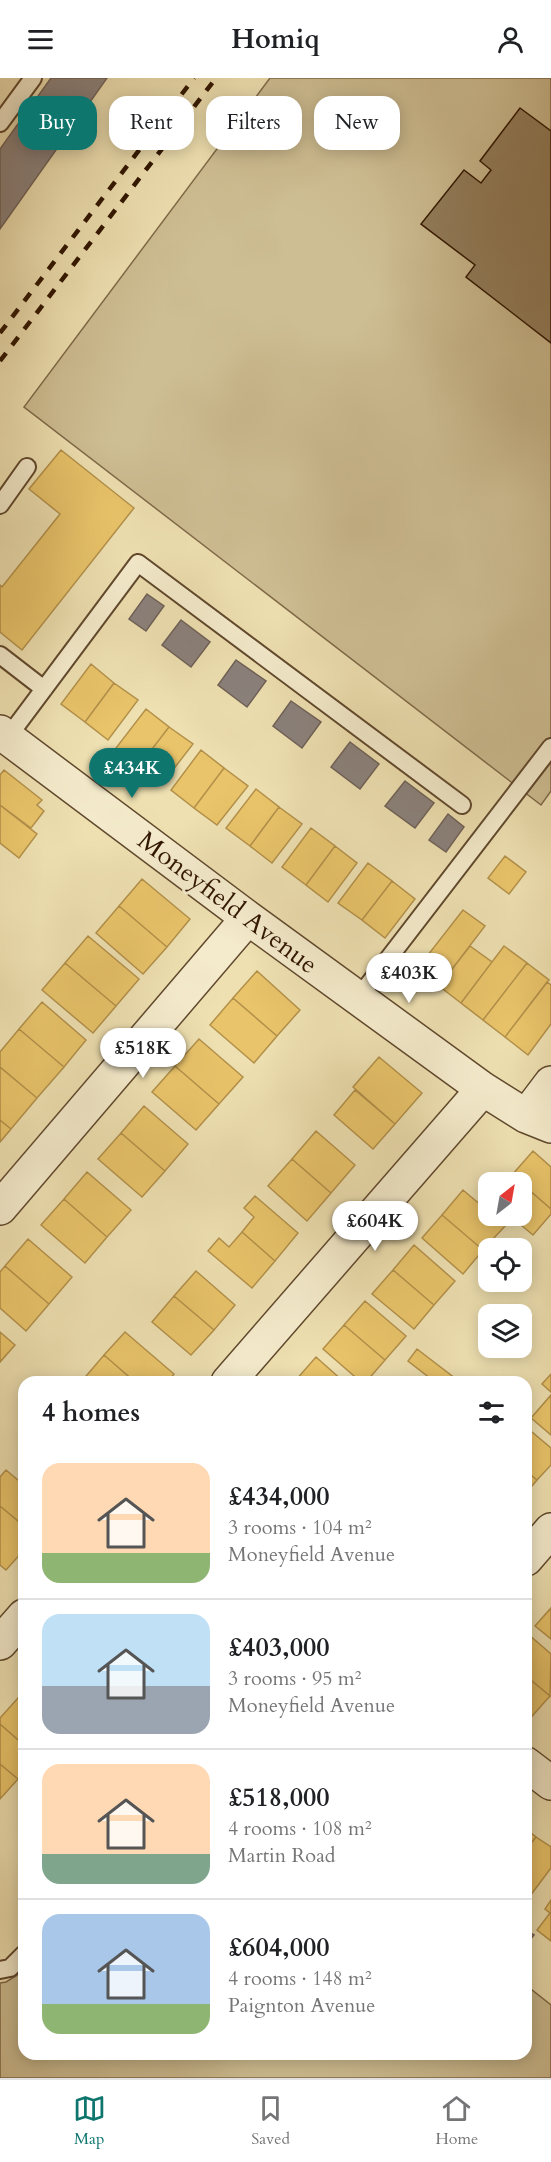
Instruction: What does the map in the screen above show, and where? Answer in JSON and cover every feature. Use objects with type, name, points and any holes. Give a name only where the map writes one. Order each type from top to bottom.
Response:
[{"type":"street","name":"Moneyfield Avenue","points":[[4,734],[248,918],[483,1089],[538,1121]]},
{"type":"street","points":[[0,1208],[248,918]]},
{"type":"street","points":[[538,1121],[551,1083]]},
{"type":"street","points":[[233,1376],[483,1089]]},
{"type":"street","points":[[532,1551],[551,1530]]},
{"type":"street","points":[[0,1643],[18,1623]]},
{"type":"street","points":[[532,1769],[551,1783]]},
{"type":"lane","points":[[0,123],[33,78]]},
{"type":"lane","points":[[0,505],[27,467]]},
{"type":"lane","points":[[4,734],[44,689],[138,562],[462,805]]},
{"type":"lane","points":[[0,655],[44,689]]},
{"type":"lane","points":[[358,998],[551,747]]},
{"type":"lane","points":[[0,1970],[10,1968],[18,1960]]},
{"type":"shaded area","points":[[270,78],[551,78],[551,791],[541,805],[24,407],[216,150],[302,150],[302,96],[257,96]]},
{"type":"shaded area","points":[[18,1975],[18,2060],[532,2060],[532,1990],[551,2005],[551,2078],[0,2078],[0,1983]]},
{"type":"building: Homes","points":[[61,450],[134,508],[22,650],[0,632],[0,585],[2,587],[60,514],[29,489]]},
{"type":"building: Homes","points":[[91,664],[114,683],[85,722],[61,704]]},
{"type":"building: Homes","points":[[114,683],[138,700],[108,740],[85,722]]},
{"type":"building: Homes","points":[[146,709],[169,727],[139,766],[116,748]]},
{"type":"building: Homes","points":[[169,727],[193,744],[162,784],[139,766]]},
{"type":"building: Homes","points":[[201,750],[224,768],[194,808],[171,790]]},
{"type":"building: Homes","points":[[224,768],[248,786],[217,825],[194,808]]},
{"type":"building: Homes","points":[[4,770],[42,800],[37,805],[44,811],[31,828],[0,805],[0,775]]},
{"type":"building: Homes","points":[[256,789],[279,807],[250,846],[226,828]]},
{"type":"building: Homes","points":[[0,805],[37,834],[19,858],[0,843]]},
{"type":"building: Homes","points":[[279,807],[302,824],[272,863],[250,846]]},
{"type":"building: Homes","points":[[311,828],[335,846],[306,885],[282,867]]},
{"type":"building: Homes","points":[[335,846],[357,863],[328,902],[306,885]]},
{"type":"building: Homes","points":[[505,856],[526,872],[509,894],[488,878]]},
{"type":"building: Homes","points":[[368,863],[392,881],[362,920],[338,903]]},
{"type":"building: Homes","points":[[142,879],[190,919],[167,947],[119,906]]},
{"type":"building: Homes","points":[[392,881],[415,899],[385,938],[362,920]]},
{"type":"building: Homes","points":[[119,906],[167,947],[143,974],[96,933]]},
{"type":"building: Homes","points":[[463,910],[485,926],[439,986],[417,969]]},
{"type":"building: Homes","points":[[88,936],[139,979],[116,1006],[65,963]]},
{"type":"building: Homes","points":[[470,946],[492,962],[461,1003],[439,986]]},
{"type":"building: Homes","points":[[504,946],[527,963],[483,1020],[461,1003]]},
{"type":"building: Homes","points":[[65,963],[116,1006],[93,1033],[42,990]]},
{"type":"building: Homes","points":[[527,963],[549,980],[505,1037],[483,1020]]},
{"type":"building: Homes","points":[[257,971],[300,1010],[277,1036],[233,998]]},
{"type":"building: Homes","points":[[547,982],[551,985],[551,1024],[528,1055],[505,1037]]},
{"type":"building: Homes","points":[[233,998],[277,1036],[254,1063],[210,1025]]},
{"type":"building: Homes","points":[[42,1002],[86,1040],[64,1067],[19,1029]]},
{"type":"building: Homes","points":[[19,1029],[64,1067],[37,1098],[0,1067],[0,1052]]},
{"type":"building: Homes","points":[[199,1039],[243,1077],[219,1104],[175,1066]]},
{"type":"building: Homes","points":[[379,1057],[422,1093],[395,1124],[353,1087]]},
{"type":"building: Homes","points":[[175,1066],[219,1104],[196,1130],[152,1092]]},
{"type":"building: Homes","points":[[0,1067],[37,1098],[11,1129],[0,1120]]},
{"type":"building: Homes","points":[[355,1090],[395,1124],[373,1149],[334,1115]]},
{"type":"building: Homes","points":[[144,1106],[188,1144],[165,1171],[121,1133]]},
{"type":"building: Homes","points":[[0,1120],[11,1129],[0,1142]]},
{"type":"building: Homes","points":[[316,1131],[355,1165],[331,1193],[292,1159]]},
{"type":"building: Homes","points":[[121,1133],[165,1171],[142,1197],[98,1159]]},
{"type":"building: Homes","points":[[533,1151],[551,1167],[551,1209],[532,1192],[532,1172],[515,1172]]},
{"type":"building: Homes","points":[[292,1159],[331,1193],[307,1221],[268,1186]]},
{"type":"building: Homes","points":[[87,1172],[131,1210],[107,1237],[64,1199]]},
{"type":"building: Homes","points":[[463,1190],[478,1203],[478,1226],[505,1226],[494,1238],[478,1238],[478,1246],[442,1215]]},
{"type":"building: Homes","points":[[532,1193],[551,1209],[551,1214],[533,1235],[522,1226],[532,1226]]},
{"type":"building: Homes","points":[[255,1196],[298,1233],[275,1261],[242,1232],[254,1217],[244,1208]]},
{"type":"building: Homes","points":[[64,1199],[107,1237],[85,1263],[41,1225]]},
{"type":"building: Homes","points":[[442,1215],[478,1246],[478,1256],[463,1274],[422,1238]]},
{"type":"building: Homes","points":[[242,1232],[275,1261],[252,1288],[208,1251],[219,1238],[229,1247]]},
{"type":"building: Homes","points":[[28,1239],[72,1277],[49,1304],[5,1266]]},
{"type":"building: Homes","points":[[414,1245],[455,1281],[434,1305],[393,1270]]},
{"type":"building: Homes","points":[[5,1266],[49,1304],[26,1331],[0,1308],[0,1272]]},
{"type":"building: Homes","points":[[393,1270],[434,1305],[414,1329],[372,1294]]},
{"type":"building: Homes","points":[[196,1271],[235,1305],[214,1330],[174,1296]]},
{"type":"building: Homes","points":[[174,1296],[214,1330],[191,1355],[152,1322]]},
{"type":"building: Homes","points":[[365,1301],[406,1336],[385,1360],[344,1325]]},
{"type":"building: Homes","points":[[344,1325],[385,1360],[371,1376],[354,1376],[323,1349]]},
{"type":"building: Homes","points":[[0,1332],[15,1345],[0,1362]]},
{"type":"building: Homes","points":[[125,1332],[174,1374],[172,1376],[128,1376],[104,1355]]},
{"type":"building: Homes","points":[[417,1349],[452,1376],[427,1376],[408,1361]]},
{"type":"building: Homes","points":[[104,1355],[128,1376],[86,1376]]},
{"type":"building: Homes","points":[[316,1357],[337,1376],[299,1376]]},
{"type":"building: Homes","points":[[551,1374],[551,1392],[542,1384]]},
{"type":"building: Homes","points":[[551,1395],[551,1435],[532,1417]]},
{"type":"building: Homes","points":[[532,1432],[551,1448],[551,1465],[537,1480],[532,1476]]},
{"type":"building: Homes","points":[[6,1470],[18,1480],[18,1521],[0,1506],[0,1477]]},
{"type":"building: Homes","points":[[532,1476],[537,1480],[532,1486]]},
{"type":"building: Homes","points":[[0,1506],[18,1521],[18,1557],[6,1570],[0,1565]]},
{"type":"building: Homes","points":[[551,1608],[551,1639],[535,1626]]},
{"type":"building: Homes","points":[[532,1637],[551,1654],[550,1696],[532,1681]]},
{"type":"building: Homes","points":[[532,1681],[550,1696],[532,1716]]},
{"type":"building: Homes","points":[[18,1698],[18,1740],[0,1724],[0,1718]]},
{"type":"building: Homes","points":[[0,1724],[18,1740],[18,1779],[0,1764]]},
{"type":"building: Homes","points":[[0,1764],[18,1779],[0,1799]]},
{"type":"building: Homes","points":[[536,1837],[551,1847],[551,1868],[532,1893],[532,1842]]},
{"type":"building: Homes","points":[[551,1900],[551,1941],[537,1930],[550,1913],[545,1909]]},
{"type":"building: Industry","points":[[51,78],[107,78],[94,96],[38,96]]},
{"type":"building: Industry","points":[[18,124],[18,150],[56,150],[0,229],[0,149]]},
{"type":"building: Industry","points":[[147,594],[164,606],[146,631],[129,619]]},
{"type":"building: Industry","points":[[181,620],[210,642],[191,667],[162,645]]},
{"type":"building: Industry","points":[[236,660],[266,681],[247,707],[218,685]]},
{"type":"building: Industry","points":[[291,701],[321,722],[302,748],[273,726]]},
{"type":"building: Industry","points":[[350,742],[379,764],[360,789],[331,767]]},
{"type":"building: Industry","points":[[405,781],[434,803],[415,828],[385,806]]},
{"type":"building: Industry","points":[[448,814],[464,827],[446,852],[429,840]]},
{"type":"building: Other","points":[[520,108],[551,131],[551,343],[466,277],[475,265],[421,224],[464,170],[481,183],[491,170],[480,161]]},
{"type":"railway","points":[[0,333],[194,78]]},
{"type":"railway","points":[[0,361],[216,78]]}]
